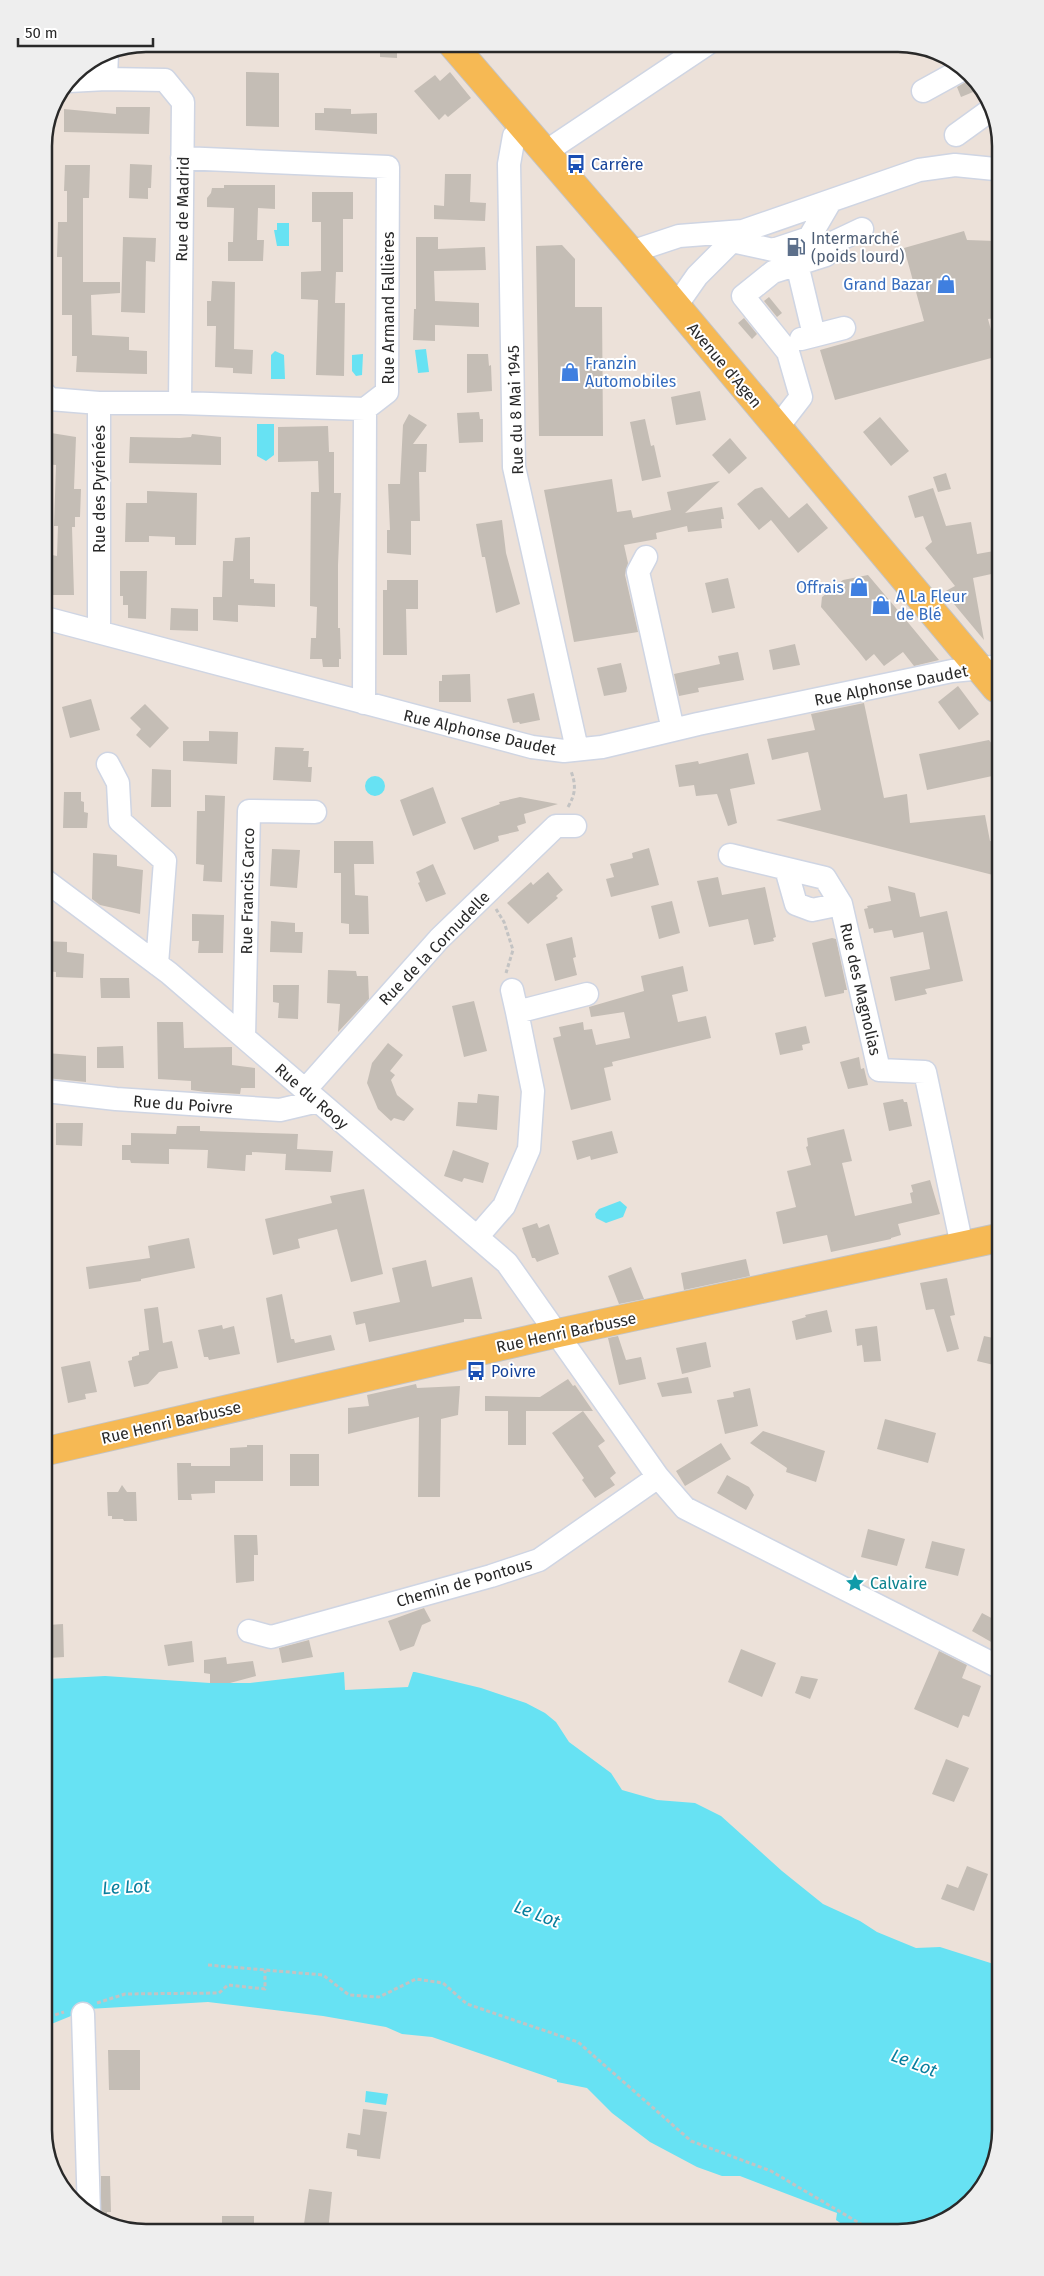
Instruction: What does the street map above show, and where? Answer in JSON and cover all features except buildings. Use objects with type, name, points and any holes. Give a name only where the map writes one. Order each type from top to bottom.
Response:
[{"type":"main road","name":"Avenue d'Agen","points":[[459,52],[631,252],[777,428],[990,675]]},
{"type":"main road","name":"Rue Henri Barbusse","points":[[52,1450],[558,1333],[992,1239]]},
{"type":"street","points":[[544,153],[694,53]]},
{"type":"street","points":[[79,81],[106,80],[107,61]]},
{"type":"street","points":[[923,91],[956,73]]},
{"type":"street","name":"Rue de Madrid","points":[[106,80],[165,80],[183,102],[180,403]]},
{"type":"street","points":[[956,135],[986,114]]},
{"type":"street","name":"Rue du 8 Mai 1945","points":[[523,128],[514,136],[509,164],[514,467],[570,750]]},
{"type":"street","name":"Rue Armand Fallières","points":[[182,158],[388,167],[387,392],[365,409]]},
{"type":"street","points":[[631,252],[679,236],[737,236],[773,250],[809,238],[830,202],[919,170],[955,165],[992,169]]},
{"type":"street","points":[[801,342],[743,296],[773,272],[826,255],[826,246],[862,229]]},
{"type":"street","points":[[676,306],[697,276],[737,236]]},
{"type":"street","points":[[777,428],[801,397],[801,342],[791,266]]},
{"type":"street","points":[[801,342],[844,328]]},
{"type":"street","name":"Rue des Pyrénées","points":[[53,398],[99,403],[99,631]]},
{"type":"street","points":[[99,403],[180,403],[365,409],[364,703]]},
{"type":"street","points":[[646,557],[638,572],[673,730]]},
{"type":"street","name":"Rue Alphonse Daudet","points":[[53,620],[532,747],[570,750],[602,747],[673,730],[952,671],[990,675]]},
{"type":"street","points":[[108,764],[118,783],[120,821],[165,861],[157,964]]},
{"type":"street","name":"Rue Francis Carco","points":[[244,1037],[249,810],[315,812]]},
{"type":"street","name":"Rue de la Cornudelle","points":[[312,1096],[439,939],[481,898],[566,826]]},
{"type":"street","name":"Rue des Magnolias","points":[[730,855],[825,878],[842,904],[879,1070],[925,1072],[962,1246]]},
{"type":"street","points":[[786,870],[796,904],[812,910],[842,904]]},
{"type":"street","name":"Rue du Rooy","points":[[53,886],[157,964],[507,1264],[558,1333],[658,1477],[685,1508],[992,1664]]},
{"type":"street","points":[[477,1237],[504,1206],[529,1150],[532,1091],[512,990]]},
{"type":"street","points":[[517,1012],[587,994]]},
{"type":"street","name":"Rue du Poivre","points":[[53,1092],[116,1099],[280,1110],[312,1096]]},
{"type":"street","name":"Chemin de Pontous","points":[[249,1631],[271,1637],[491,1576],[539,1560],[658,1477]]},
{"type":"street","points":[[81,2010],[89,2204]]},
{"type":"path","points":[[566,826],[576,785],[570,750]]},
{"type":"path","points":[[481,898],[498,912],[508,932],[513,950],[506,974],[512,990]]},
{"type":"path","points":[[208,1965],[323,1975],[350,1995],[379,1997],[416,1980],[444,1983],[467,2004],[578,2042],[691,2141],[771,2171],[859,2223]]},
{"type":"path","points":[[52,2016],[81,2010],[125,1994],[219,1993],[228,1984],[265,1989],[265,1970]]},
{"type":"water","points":[[277,223],[289,223],[289,246],[277,246],[274,230],[277,230]]},
{"type":"water","points":[[426,349],[429,372],[418,373],[415,350]]},
{"type":"water","points":[[275,351],[284,355],[285,379],[271,379],[271,355]]},
{"type":"water","points":[[363,354],[362,375],[356,376],[352,371],[352,355]]},
{"type":"water","points":[[257,424],[274,424],[274,455],[266,461],[257,456]]},
{"type":"water","points":[[375,776],[382,779],[385,786],[382,793],[375,796],[368,793],[365,786],[368,779]]},
{"type":"water","points":[[620,1201],[627,1207],[623,1217],[606,1223],[596,1218],[595,1214],[599,1209]]},
{"type":"water","name":"Le Lot","points":[[344,1672],[345,1690],[408,1687],[413,1672],[415,1672],[481,1688],[526,1703],[545,1713],[556,1722],[569,1742],[611,1773],[622,1790],[657,1800],[695,1803],[721,1816],[782,1871],[823,1904],[860,1921],[877,1932],[916,1948],[940,1947],[992,1963],[992,2130],[987,2160],[976,2182],[955,2204],[928,2219],[910,2223],[840,2223],[836,2220],[837,2213],[740,2176],[722,2176],[697,2167],[650,2142],[612,2113],[587,2088],[557,2082],[557,2080],[432,2037],[402,2034],[386,2027],[323,2016],[208,2002],[88,2009],[52,2024],[52,1679],[105,1676],[210,1683],[250,1683]]},
{"type":"water","points":[[366,2091],[388,2094],[386,2105],[365,2102]]},
{"type":"place","name":"Carrère","points":[[576,164]]},
{"type":"place","name":"Intermarché (poids lourd)","points":[[796,247]]},
{"type":"place","name":"Grand Bazar","points":[[946,284]]},
{"type":"place","name":"Franzin Automobiles","points":[[570,372]]},
{"type":"place","name":"Offrais","points":[[859,587]]},
{"type":"place","name":"A La Fleur de Blé","points":[[881,605]]},
{"type":"place","name":"Poivre","points":[[476,1371]]},
{"type":"place","name":"Calvaire","points":[[855,1583]]}]
